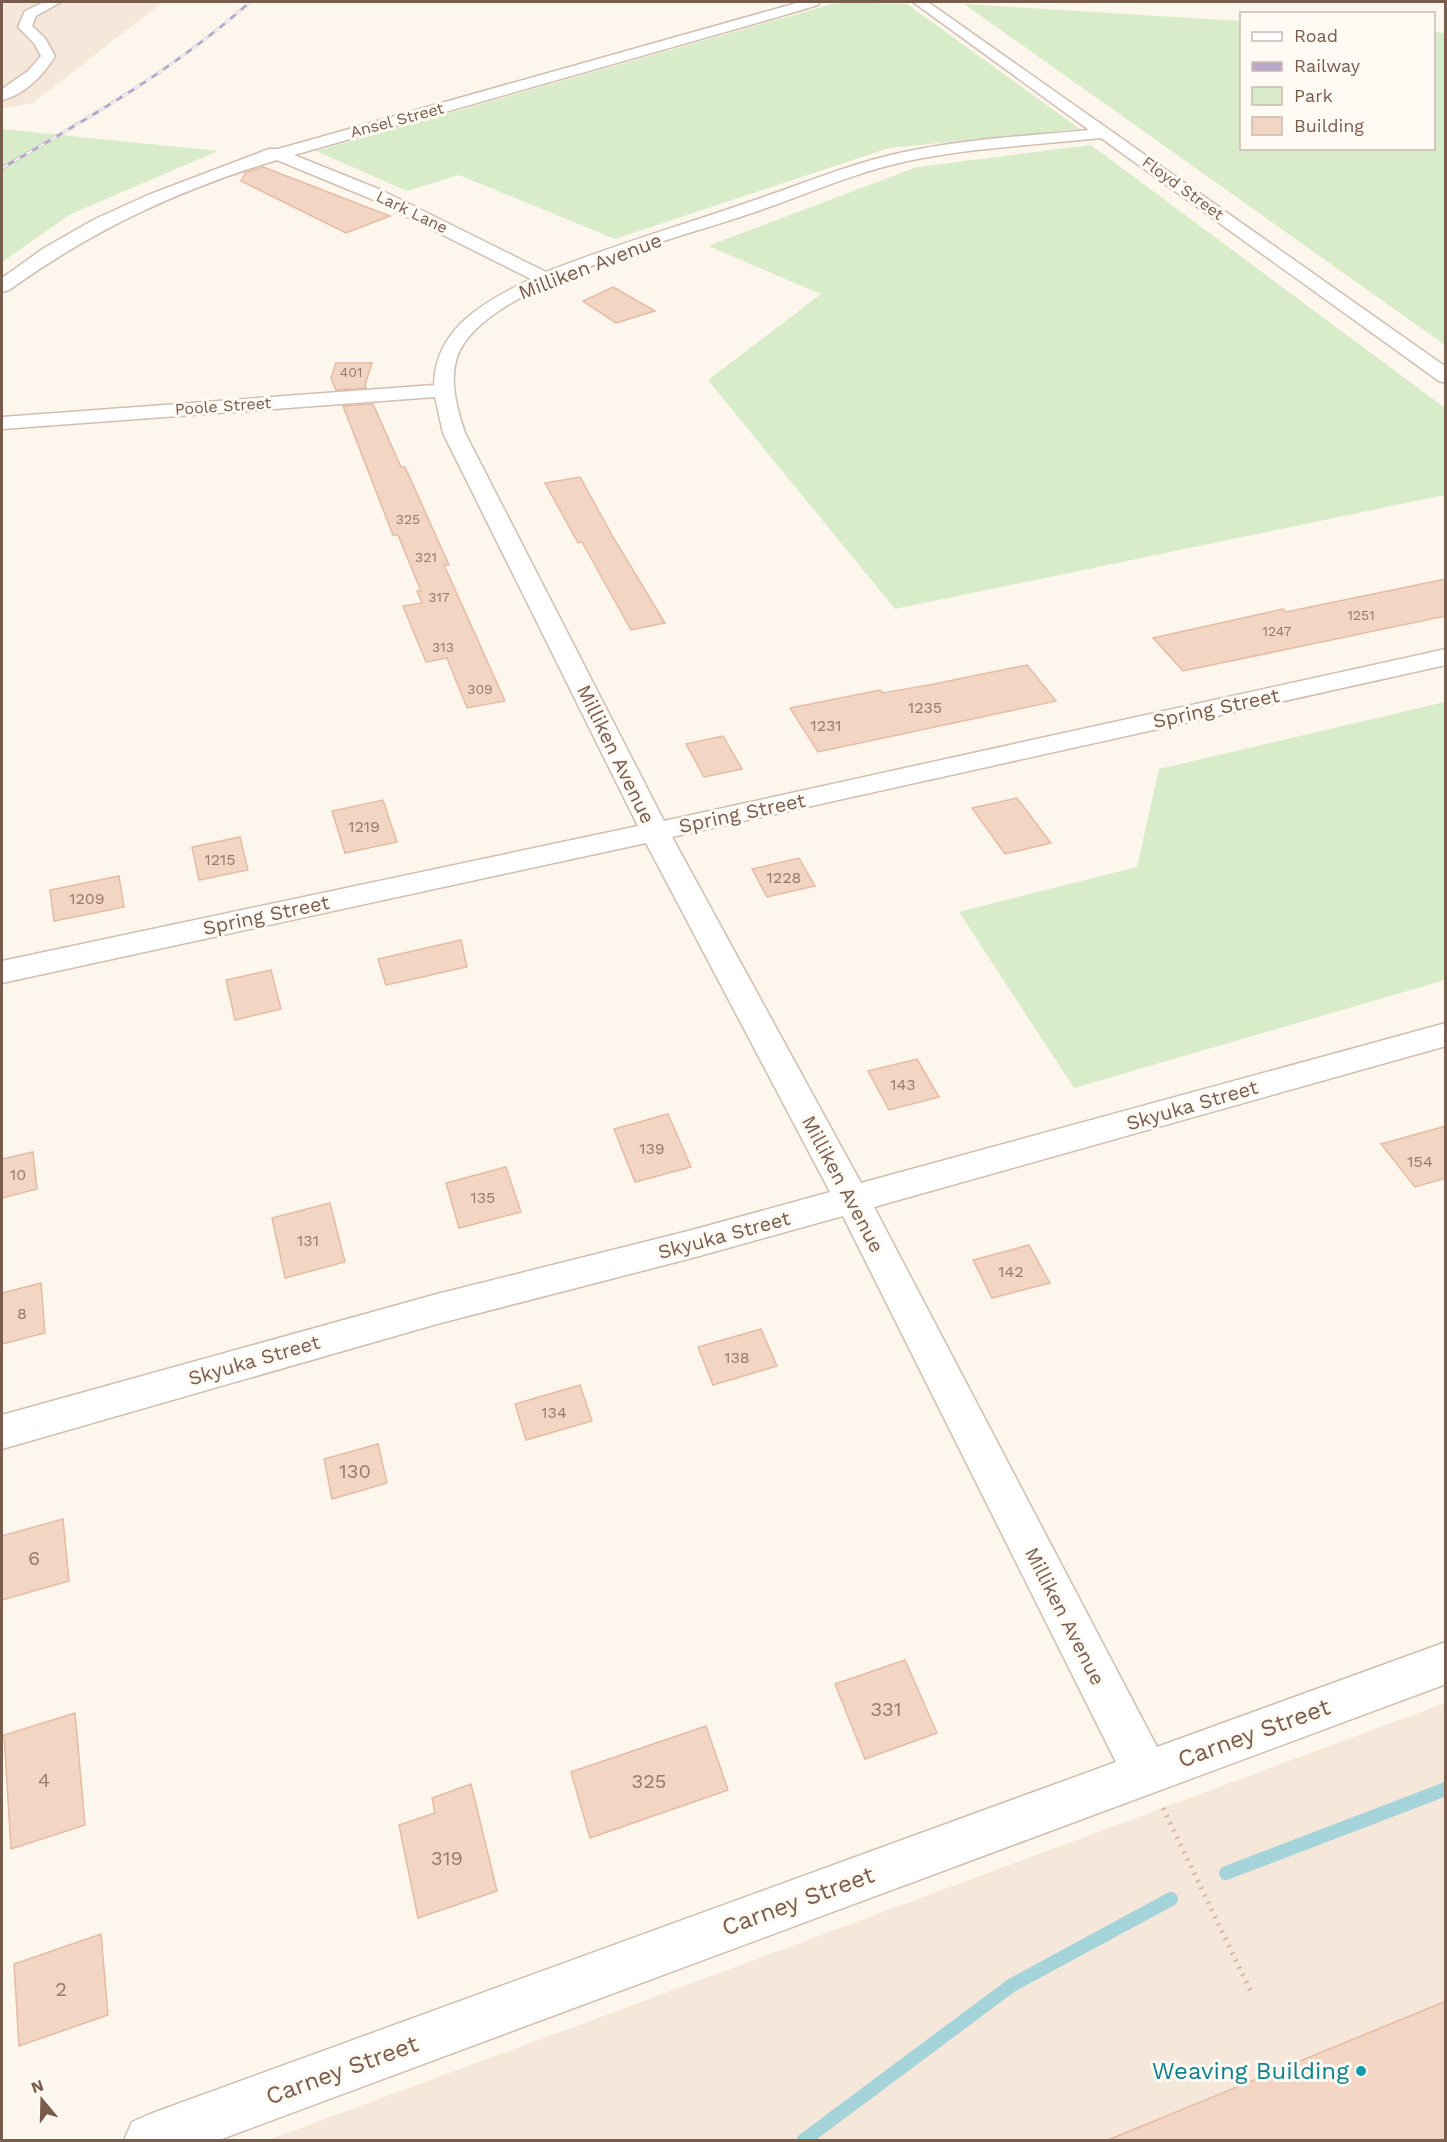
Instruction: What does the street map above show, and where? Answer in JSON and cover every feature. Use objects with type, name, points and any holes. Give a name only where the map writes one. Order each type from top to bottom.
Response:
[{"type":"street","points":[[2,95],[33,76],[40,70],[48,56],[40,41],[25,27],[30,14],[54,2]]},
{"type":"street","name":"Ansel Street","points":[[2,286],[59,246],[98,224],[186,184],[275,153],[650,50],[813,2]]},
{"type":"street","name":"Floyd Street","points":[[920,2],[1446,377]]},
{"type":"street","name":"Milliken Avenue","points":[[1106,133],[952,149],[876,163],[545,279],[493,306],[474,321],[455,341],[445,369],[444,390],[448,419],[454,433],[655,832],[852,1199],[1146,1773]]},
{"type":"street","name":"Lark Lane","points":[[275,153],[375,194],[545,279]]},
{"type":"street","name":"Poole Street","points":[[2,423],[444,390]]},
{"type":"street","name":"Spring Street","points":[[2,972],[655,832],[1446,657]]},
{"type":"street","name":"Skyuka Street","points":[[2,1432],[437,1309],[692,1244],[1446,1034]]},
{"type":"street","name":"Carney Street","points":[[150,2140],[1446,1663]]},
{"type":"path","points":[[1146,1773],[1252,1994]]},
{"type":"shaded area","points":[[2,2],[163,2],[33,103],[2,109]]},
{"type":"shaded area","points":[[1445,1703],[1445,2140],[268,2140],[606,2015]]},
{"type":"green space","points":[[839,2],[907,4],[1080,129],[889,148],[615,239],[459,175],[407,191],[316,151]]},
{"type":"green space","points":[[964,4],[1240,21],[1240,150],[1435,150],[1435,32],[1445,33],[1445,345]]},
{"type":"green space","points":[[2,129],[218,151],[71,214],[2,262]]},
{"type":"green space","points":[[1091,145],[1445,408],[1445,495],[895,609],[708,380],[821,294],[708,246],[917,167]]},
{"type":"green space","points":[[1445,702],[1445,980],[1074,1088],[959,912],[1137,867],[1159,769]]},
{"type":"building","points":[[263,167],[390,216],[346,233],[241,181],[245,173]]},
{"type":"building","points":[[613,287],[655,311],[616,323],[583,301]]},
{"type":"building","points":[[336,363],[372,363],[366,388],[336,390],[331,378]]},
{"type":"building","points":[[373,404],[401,467],[405,467],[449,565],[444,565],[505,701],[467,708],[447,658],[426,662],[403,606],[422,603],[417,591],[421,591],[398,535],[393,535],[343,406]]},
{"type":"building","points":[[580,477],[665,623],[631,630],[582,542],[578,543],[545,483]]},
{"type":"building","points":[[1446,579],[1446,616],[1183,671],[1153,638],[1283,609],[1286,612]]},
{"type":"building","points":[[1027,665],[1056,701],[818,752],[790,708],[880,690],[883,693],[934,684]]},
{"type":"building","points":[[723,736],[742,769],[704,777],[686,744]]},
{"type":"building","points":[[1017,798],[1051,843],[1005,854],[972,808]]},
{"type":"building","points":[[383,800],[397,842],[345,853],[332,811]]},
{"type":"building","points":[[240,837],[248,870],[199,880],[192,847]]},
{"type":"building","points":[[799,858],[815,886],[767,897],[752,869]]},
{"type":"building","points":[[119,876],[124,907],[54,921],[50,890]]},
{"type":"building","points":[[461,940],[467,967],[386,985],[378,959]]},
{"type":"building","points":[[271,970],[281,1009],[235,1020],[226,980]]},
{"type":"building","points":[[917,1059],[939,1097],[889,1110],[868,1071]]},
{"type":"building","points":[[668,1114],[691,1167],[635,1182],[614,1129]]},
{"type":"building","points":[[1446,1126],[1446,1178],[1415,1187],[1381,1144]]},
{"type":"building","points":[[33,1152],[37,1189],[2,1198],[2,1159]]},
{"type":"building","points":[[506,1167],[521,1212],[459,1228],[446,1183]]},
{"type":"building","points":[[330,1203],[345,1262],[285,1278],[272,1218]]},
{"type":"building","points":[[1029,1245],[1050,1283],[992,1298],[973,1260]]},
{"type":"building","points":[[41,1283],[45,1333],[2,1344],[2,1293]]},
{"type":"building","points":[[761,1329],[777,1366],[713,1385],[698,1347]]},
{"type":"building","points":[[580,1385],[592,1421],[526,1440],[515,1404]]},
{"type":"building","points":[[378,1444],[387,1483],[332,1499],[324,1459]]},
{"type":"building","points":[[63,1519],[69,1581],[2,1600],[2,1536]]},
{"type":"building","points":[[905,1660],[937,1733],[865,1759],[835,1684]]},
{"type":"building","points":[[75,1713],[85,1825],[11,1849],[4,1735]]},
{"type":"building","points":[[706,1726],[728,1790],[590,1838],[571,1772]]},
{"type":"building","points":[[471,1784],[497,1891],[418,1918],[399,1825],[435,1813],[432,1798]]},
{"type":"building","points":[[101,1934],[108,2015],[19,2046],[14,1964]]},
{"type":"building","name":"Weaving Building","points":[[1446,2001],[1446,2140],[1108,2140]]},
{"type":"waterway","points":[[1226,1873],[1446,1789]]},
{"type":"waterway","points":[[804,2140],[1012,1985],[1171,1899]]},
{"type":"railway","points":[[2,168],[162,71],[250,2]]},
{"type":"place","name":"Weaving Building","points":[[1361,2071]]}]
